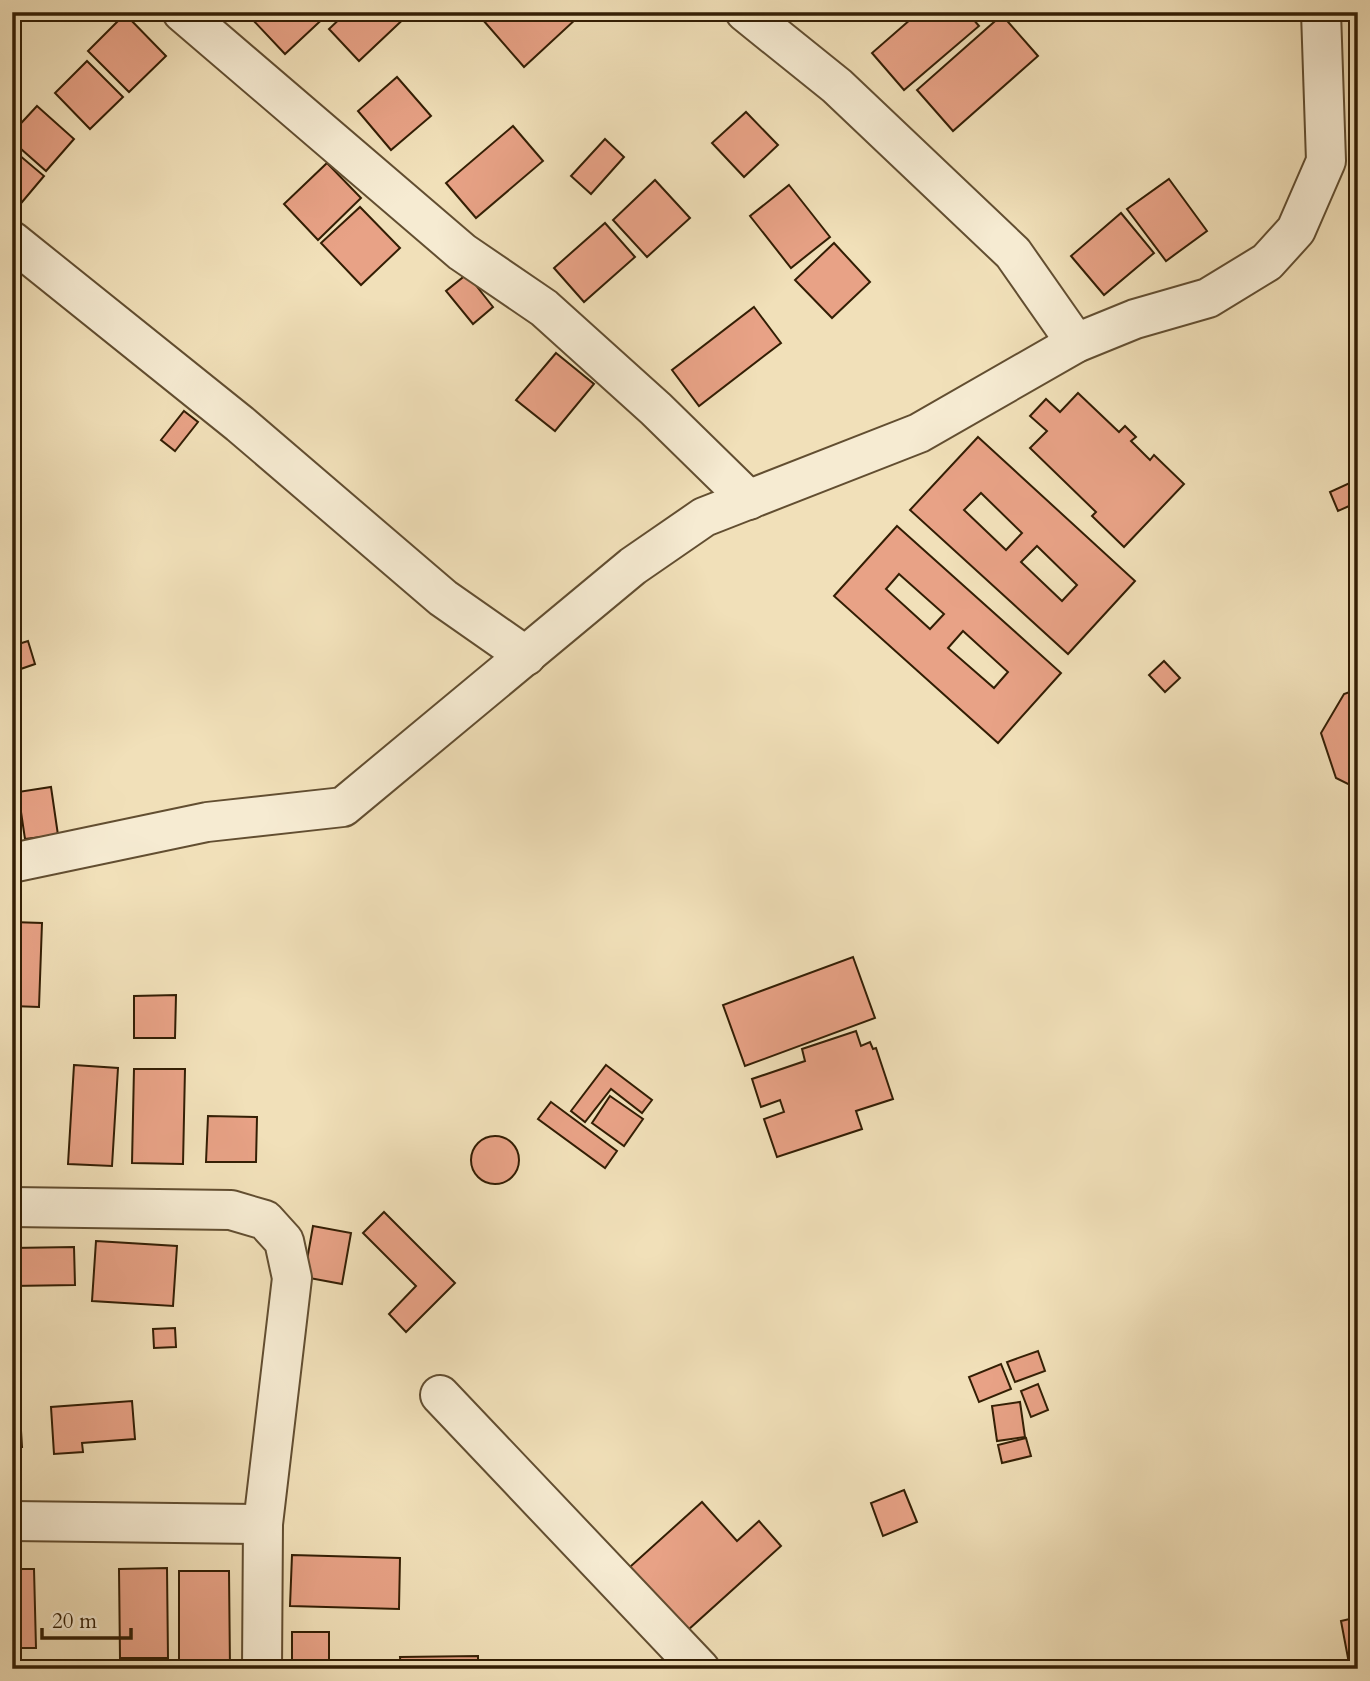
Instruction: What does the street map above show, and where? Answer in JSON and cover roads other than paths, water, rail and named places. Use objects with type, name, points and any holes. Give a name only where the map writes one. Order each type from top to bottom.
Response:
[{"type":"street","points":[[182,12],[462,252],[544,308],[656,409],[749,500]]},
{"type":"street","points":[[745,12],[837,86],[1013,253],[1076,344]]},
{"type":"street","points":[[12,863],[207,822],[343,807],[633,566],[704,517],[919,433],[1076,344],[1135,319],[1208,298],[1267,262],[1296,230],[1326,161],[1321,12]]},
{"type":"street","points":[[12,241],[91,302],[250,433],[443,598],[526,656]]},
{"type":"street","points":[[12,1207],[231,1210],[265,1220],[284,1241],[292,1278],[262,1524],[262,1669]]},
{"type":"street","points":[[440,1395],[700,1669]]},
{"type":"street","points":[[12,1521],[262,1524]]}]
